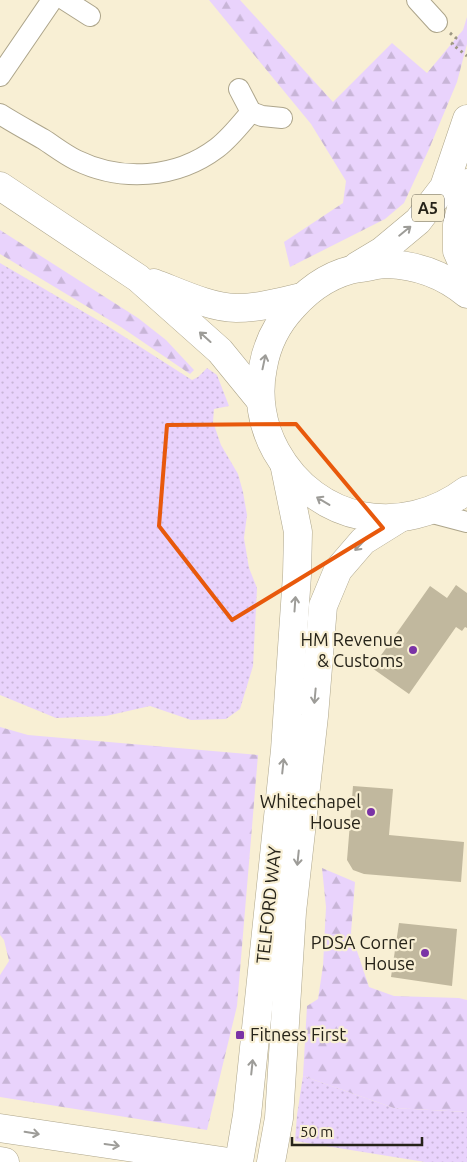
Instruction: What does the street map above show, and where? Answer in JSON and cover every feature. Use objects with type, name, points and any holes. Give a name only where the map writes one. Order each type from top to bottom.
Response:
[{"type":"main road","name":"A5","points":[[351,269],[382,251],[418,222],[444,187],[467,119]]},
{"type":"main road","name":"A5","points":[[467,183],[457,225],[457,251],[467,274]]},
{"type":"main road","points":[[0,186],[138,278],[220,351],[260,400]]},
{"type":"main road","points":[[467,294],[452,282],[420,268],[386,264],[351,269],[333,276],[317,285],[302,297],[286,314],[274,333],[265,355],[260,400],[268,436],[285,468],[303,487],[340,510],[374,518],[400,518],[428,512],[453,500],[467,490]]},
{"type":"main road","points":[[138,278],[201,301],[235,308],[263,306],[302,297]]},
{"type":"main road","name":"TELFORD WAY","points":[[239,1162],[247,1115],[284,750],[298,575],[298,532],[285,468]]},
{"type":"main road","name":"TELFORD WAY","points":[[271,1162],[279,1118],[292,912],[314,716],[323,606],[338,570],[363,541],[400,518]]},
{"type":"main road","points":[[0,1128],[228,1162]]},
{"type":"main road","points":[[0,1161],[5,1162]]},
{"type":"street","points":[[0,76],[52,0]]},
{"type":"street","points":[[65,0],[90,16]]},
{"type":"street","points":[[417,0],[437,22]]},
{"type":"street","points":[[239,89],[250,112],[262,116],[282,118]]},
{"type":"street","points":[[0,114],[76,160],[113,173],[142,175],[172,170],[198,160],[217,147],[236,130],[250,112]]},
{"type":"street","points":[[428,512],[467,522]]},
{"type":"path","points":[[437,22],[456,38],[452,44],[467,56]]},
{"type":"highlighted area","points":[[296,424],[383,528],[232,620],[159,526],[167,425]]},
{"type":"green space","points":[[209,0],[240,0],[333,102],[392,43],[427,73],[463,30],[467,17],[467,44],[457,82],[404,203],[385,219],[290,267],[284,242],[343,203],[346,181],[311,124]]},
{"type":"green space","points":[[0,230],[138,318],[166,340],[194,370],[190,374],[121,327],[0,254]]},
{"type":"green space","points":[[0,263],[106,325],[192,380],[207,368],[217,375],[229,406],[214,409],[213,422],[221,445],[238,474],[243,492],[247,515],[244,538],[249,568],[257,588],[253,666],[240,709],[226,719],[191,720],[150,706],[106,716],[56,718],[0,695]]},
{"type":"green space","points":[[0,727],[28,735],[258,755],[237,1006],[207,1130],[0,1097],[0,975],[9,961],[4,940],[0,935]]},
{"type":"green space","points":[[322,868],[355,882],[351,933],[369,987],[394,996],[459,998],[467,1000],[467,1112],[394,1108],[303,1076],[307,1006],[318,999],[323,966],[326,907]]},
{"type":"green space","points":[[303,1076],[394,1108],[467,1112],[467,1162],[425,1162],[295,1141]]},
{"type":"building","name":"HM Revenue & Customs","points":[[456,585],[467,593],[467,628],[465,627],[462,631],[456,627],[409,694],[372,668],[430,586],[447,598]]},
{"type":"building","name":"Whitechapel House","points":[[353,786],[393,789],[389,835],[464,842],[461,882],[364,874],[353,870],[347,860]]},
{"type":"building","name":"PDSA Corner House","points":[[399,923],[457,929],[452,986],[391,977]]},
{"type":"place","name":"HM Revenue & Customs","points":[[413,650]]},
{"type":"place","name":"Whitechapel House","points":[[371,812]]},
{"type":"place","name":"PDSA Corner House","points":[[425,953]]},
{"type":"place","name":"Fitness First","points":[[240,1035]]}]
